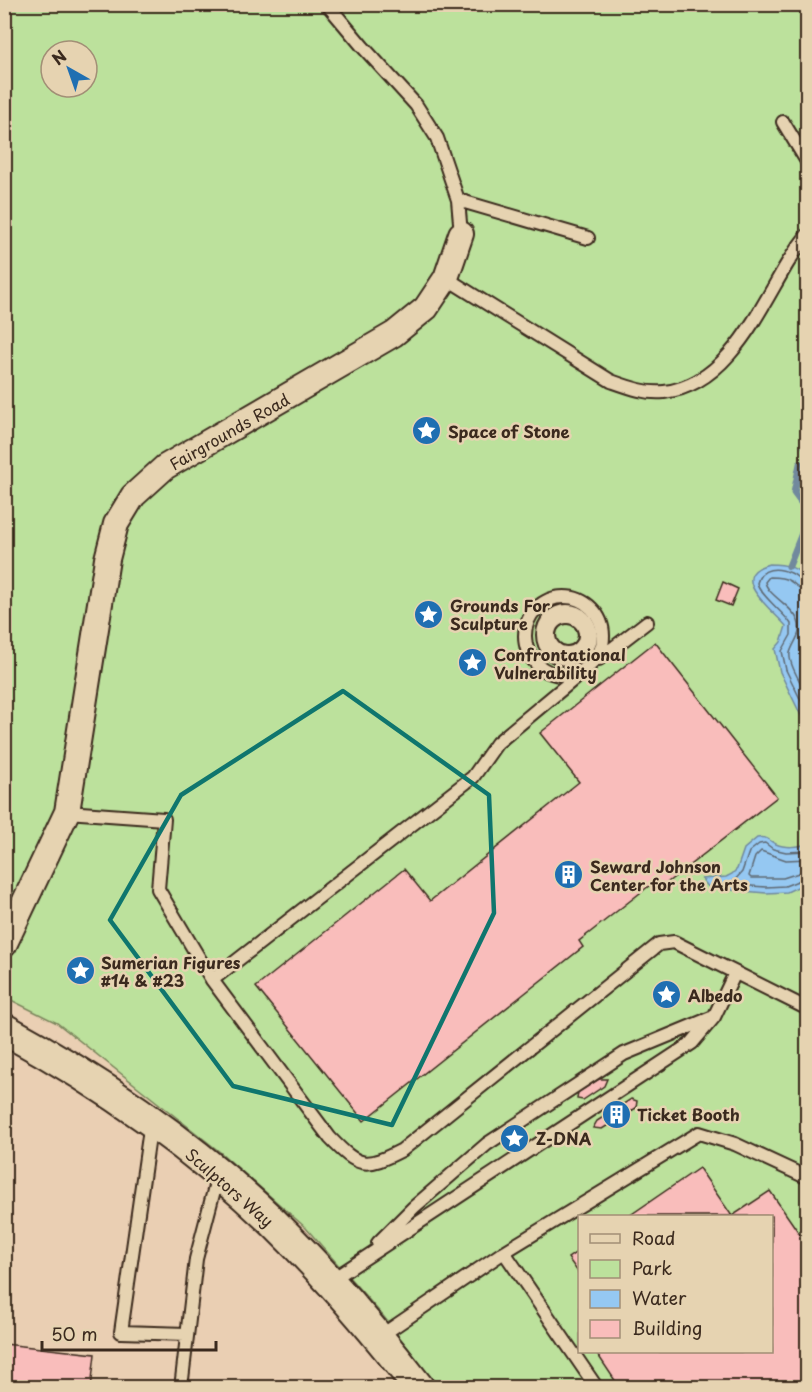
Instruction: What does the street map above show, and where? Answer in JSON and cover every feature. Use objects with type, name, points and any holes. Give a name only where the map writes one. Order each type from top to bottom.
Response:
[{"type":"street","name":"Fairgrounds Road","points":[[4,945],[67,812],[107,559],[117,524],[133,496],[165,467],[394,334],[426,308],[446,278],[461,234]]},
{"type":"street","name":"Sculptors Way","points":[[4,1029],[62,1060],[136,1110],[273,1223],[330,1281],[379,1337],[419,1388]]},
{"type":"lane","name":"Fairgrounds Road","points":[[327,4],[416,105],[437,138],[458,200],[461,234]]},
{"type":"lane","points":[[783,122],[807,163]]},
{"type":"lane","points":[[458,200],[588,238]]},
{"type":"lane","points":[[446,278],[611,381],[638,391],[665,392],[692,384],[718,366],[744,338],[807,234]]},
{"type":"lane","points":[[212,980],[472,777],[497,743],[587,661],[602,650],[604,637],[602,624],[596,612],[586,603],[574,598],[560,597],[541,604],[528,620],[525,633],[526,645],[531,657],[550,673],[568,675],[587,661],[647,622]]},
{"type":"lane","points":[[67,812],[164,819],[158,889],[212,980],[330,1138],[353,1160],[363,1163],[383,1160],[402,1150],[659,944],[674,942],[807,1009]]},
{"type":"lane","points":[[330,1281],[692,1043],[714,1017],[735,973]]},
{"type":"lane","points":[[361,1261],[414,1207],[487,1144],[624,1054],[714,1017]]},
{"type":"lane","points":[[151,1122],[121,1332],[187,1334]]},
{"type":"lane","points":[[379,1337],[504,1252],[699,1133],[735,1144],[807,1178]]},
{"type":"lane","points":[[181,1388],[196,1259],[218,1176]]},
{"type":"lane","points":[[504,1252],[597,1388]]},
{"type":"highlighted area","points":[[343,691],[489,795],[494,913],[392,1125],[233,1086],[110,920],[181,795]]},
{"type":"green space","name":"Grounds For Sculpture","points":[[5,5],[807,5],[807,1387],[438,1387],[384,1317],[306,1228],[220,1152],[57,1023],[5,997]]},
{"type":"water","points":[[769,564],[791,567],[800,572],[807,581],[807,728],[780,672],[775,649],[781,642],[786,626],[763,603],[752,585],[751,576],[757,569]]},
{"type":"water","points":[[757,838],[765,838],[783,846],[807,844],[808,877],[806,883],[787,892],[766,893],[709,888],[702,879],[726,877],[732,874],[737,869],[744,849]]},
{"type":"building","points":[[723,582],[738,589],[731,606],[716,600]]},
{"type":"building","name":"Seward Johnson Center for the Arts","points":[[655,642],[777,797],[659,889],[654,882],[579,941],[583,947],[364,1121],[256,987],[404,869],[430,901],[579,782],[540,733]]},
{"type":"building","name":"Ticket Booth","points":[[599,1079],[607,1079],[604,1086],[583,1100],[577,1099],[578,1092]]},
{"type":"building","name":"Ticket Booth","points":[[631,1099],[637,1101],[636,1108],[602,1129],[593,1128],[597,1121]]},
{"type":"building","points":[[699,1168],[731,1215],[630,1215]]},
{"type":"building","points":[[770,1191],[808,1246],[808,1388],[620,1388],[597,1353],[773,1353],[773,1215],[734,1215]]},
{"type":"building","points":[[578,1251],[578,1272],[568,1258]]},
{"type":"building","points":[[4,1344],[95,1354],[91,1388],[4,1388]]},
{"type":"waterway","points":[[805,446],[808,427]]},
{"type":"waterway","points":[[800,464],[794,493],[808,512]]},
{"type":"waterway","points":[[789,566],[808,518]]},
{"type":"place","name":"Space of Stone","points":[[427,431]]},
{"type":"place","name":"Grounds For Sculpture","points":[[429,614]]},
{"type":"place","name":"Confrontational Vulnerability","points":[[473,663]]},
{"type":"place","name":"Seward Johnson Center for the Arts","points":[[569,875]]},
{"type":"place","name":"Sumerian Figures #14 & #23","points":[[80,971]]},
{"type":"place","name":"Albedo","points":[[667,995]]},
{"type":"place","name":"Ticket Booth","points":[[616,1114]]},
{"type":"place","name":"Z-DNA","points":[[515,1138]]}]
